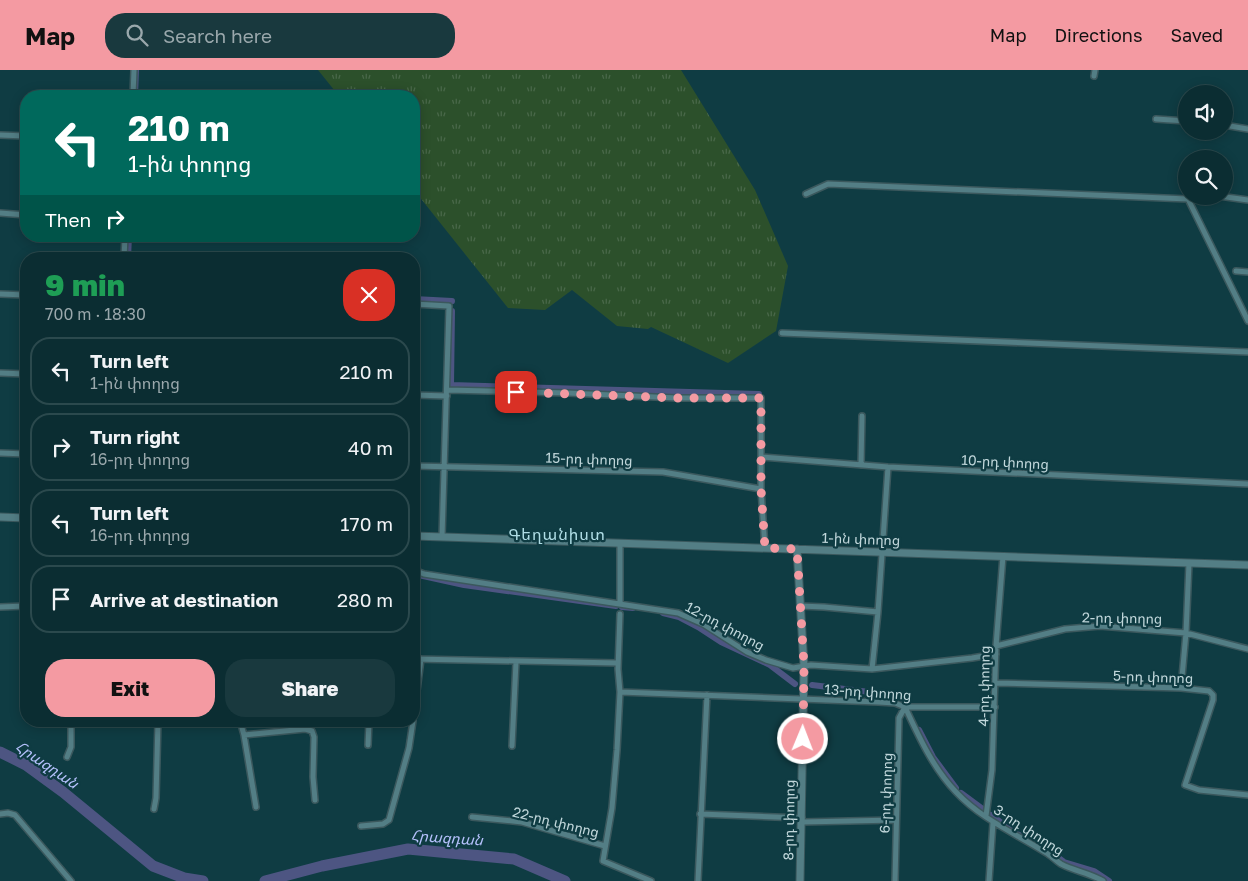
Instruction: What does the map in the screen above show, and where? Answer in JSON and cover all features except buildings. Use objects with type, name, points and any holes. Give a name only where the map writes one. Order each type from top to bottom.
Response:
[{"type":"main road","points":[[0,517],[20,518]]},
{"type":"main road","name":"1-ին փողոց","points":[[420,536],[1248,565]]},
{"type":"main road","name":"8-րդ փողոց","points":[[797,549],[804,666],[800,881]]},
{"type":"street","points":[[133,90],[134,70]]},
{"type":"street","points":[[1156,119],[1178,120]]},
{"type":"street","points":[[1233,126],[1248,129]]},
{"type":"street","points":[[0,135],[20,136]]},
{"type":"street","points":[[806,194],[828,184],[1178,200]]},
{"type":"street","points":[[1233,198],[1248,200]]},
{"type":"street","points":[[1190,205],[1248,321]]},
{"type":"street","points":[[0,213],[20,215]]},
{"type":"street","points":[[1236,271],[1248,272]]},
{"type":"street","points":[[0,294],[20,295]]},
{"type":"street","points":[[420,304],[449,306],[442,537]]},
{"type":"street","points":[[782,333],[1248,352]]},
{"type":"street","points":[[0,373],[20,374]]},
{"type":"street","points":[[420,395],[568,393],[678,398],[761,398],[761,489],[765,548]]},
{"type":"street","points":[[861,465],[862,416]]},
{"type":"street","points":[[0,453],[20,454]]},
{"type":"street","name":"10-րդ փողոց","points":[[761,457],[888,468],[1248,484]]},
{"type":"street","name":"15-րդ փողոց","points":[[420,466],[664,472],[761,489]]},
{"type":"street","points":[[872,669],[888,468]]},
{"type":"street","points":[[620,543],[620,603]]},
{"type":"street","name":"4-րդ փողոց","points":[[986,816],[992,770],[996,646],[1003,556]]},
{"type":"street","points":[[1181,688],[1189,563]]},
{"type":"street","name":"12-րդ փողոց","points":[[420,572],[678,613],[703,624],[747,652],[793,668],[811,665],[872,669],[996,654]]},
{"type":"street","points":[[0,607],[20,606]]},
{"type":"street","points":[[800,606],[878,612]]},
{"type":"street","points":[[620,614],[618,663],[620,692],[612,808],[604,861],[651,881]]},
{"type":"street","name":"2-րդ փողոց","points":[[996,646],[1065,629],[1100,626],[1186,633],[1248,649]]},
{"type":"street","points":[[420,668],[421,660],[618,663]]},
{"type":"street","points":[[512,746],[516,662]]},
{"type":"street","name":"5-րդ փողոց","points":[[996,684],[1181,688],[1209,691],[1214,695],[1185,785],[1199,790],[1248,796]]},
{"type":"street","name":"13-րդ փողոց","points":[[620,692],[895,703],[904,707],[995,707]]},
{"type":"street","points":[[698,881],[707,695]]},
{"type":"street","name":"3-րդ փողոց","points":[[904,707],[927,753],[957,793],[993,823],[1073,870],[1095,876],[1103,881]]},
{"type":"street","name":"6-րդ փողոց","points":[[895,881],[899,718],[904,707]]},
{"type":"street","points":[[67,757],[71,747],[71,727]]},
{"type":"street","points":[[154,809],[158,727]]},
{"type":"street","points":[[242,727],[256,807]]},
{"type":"street","points":[[368,745],[369,727]]},
{"type":"street","points":[[360,826],[383,824],[389,820],[409,748],[412,727]]},
{"type":"street","points":[[244,735],[305,729],[312,732],[314,737],[314,800]]},
{"type":"street","points":[[0,814],[8,813],[15,815],[71,881]]},
{"type":"street","points":[[700,814],[802,820],[896,820]]},
{"type":"street","name":"22-րդ փողոց","points":[[472,817],[522,822],[606,846]]},
{"type":"street","points":[[989,881],[993,823]]},
{"type":"green space","points":[[318,70],[681,70],[755,190],[788,266],[776,331],[728,363],[651,327],[648,329],[617,326],[572,290],[545,310],[508,308],[420,198],[420,90],[334,90]]},
{"type":"waterway","points":[[137,90],[138,70]]},
{"type":"waterway","points":[[128,252],[129,242]]},
{"type":"waterway","points":[[420,299],[452,301]]},
{"type":"waterway","points":[[452,311],[451,385],[759,394]]},
{"type":"waterway","points":[[420,575],[464,585],[616,606]]},
{"type":"waterway","points":[[622,607],[633,608]]},
{"type":"waterway","points":[[663,613],[679,617],[721,642],[770,665],[795,684]]},
{"type":"waterway","points":[[812,685],[894,695],[905,705]]},
{"type":"waterway","points":[[919,730],[933,757],[956,788]]},
{"type":"waterway","name":"Հրազդան","points":[[0,752],[26,765],[63,792],[153,866],[184,878],[203,881]]},
{"type":"waterway","points":[[961,793],[984,810]]},
{"type":"waterway","points":[[991,815],[1015,833],[1044,847],[1064,862],[1094,871],[1109,881]]},
{"type":"waterway","name":"Հրազդան","points":[[265,881],[322,866],[408,849],[514,859],[565,881]]},
{"type":"district","name":"Գեղանիստ","points":[[557,534]]},
{"type":"route","points":[[516,392],[678,398],[761,398],[761,489],[765,548],[797,549],[804,666],[803,739]]}]
